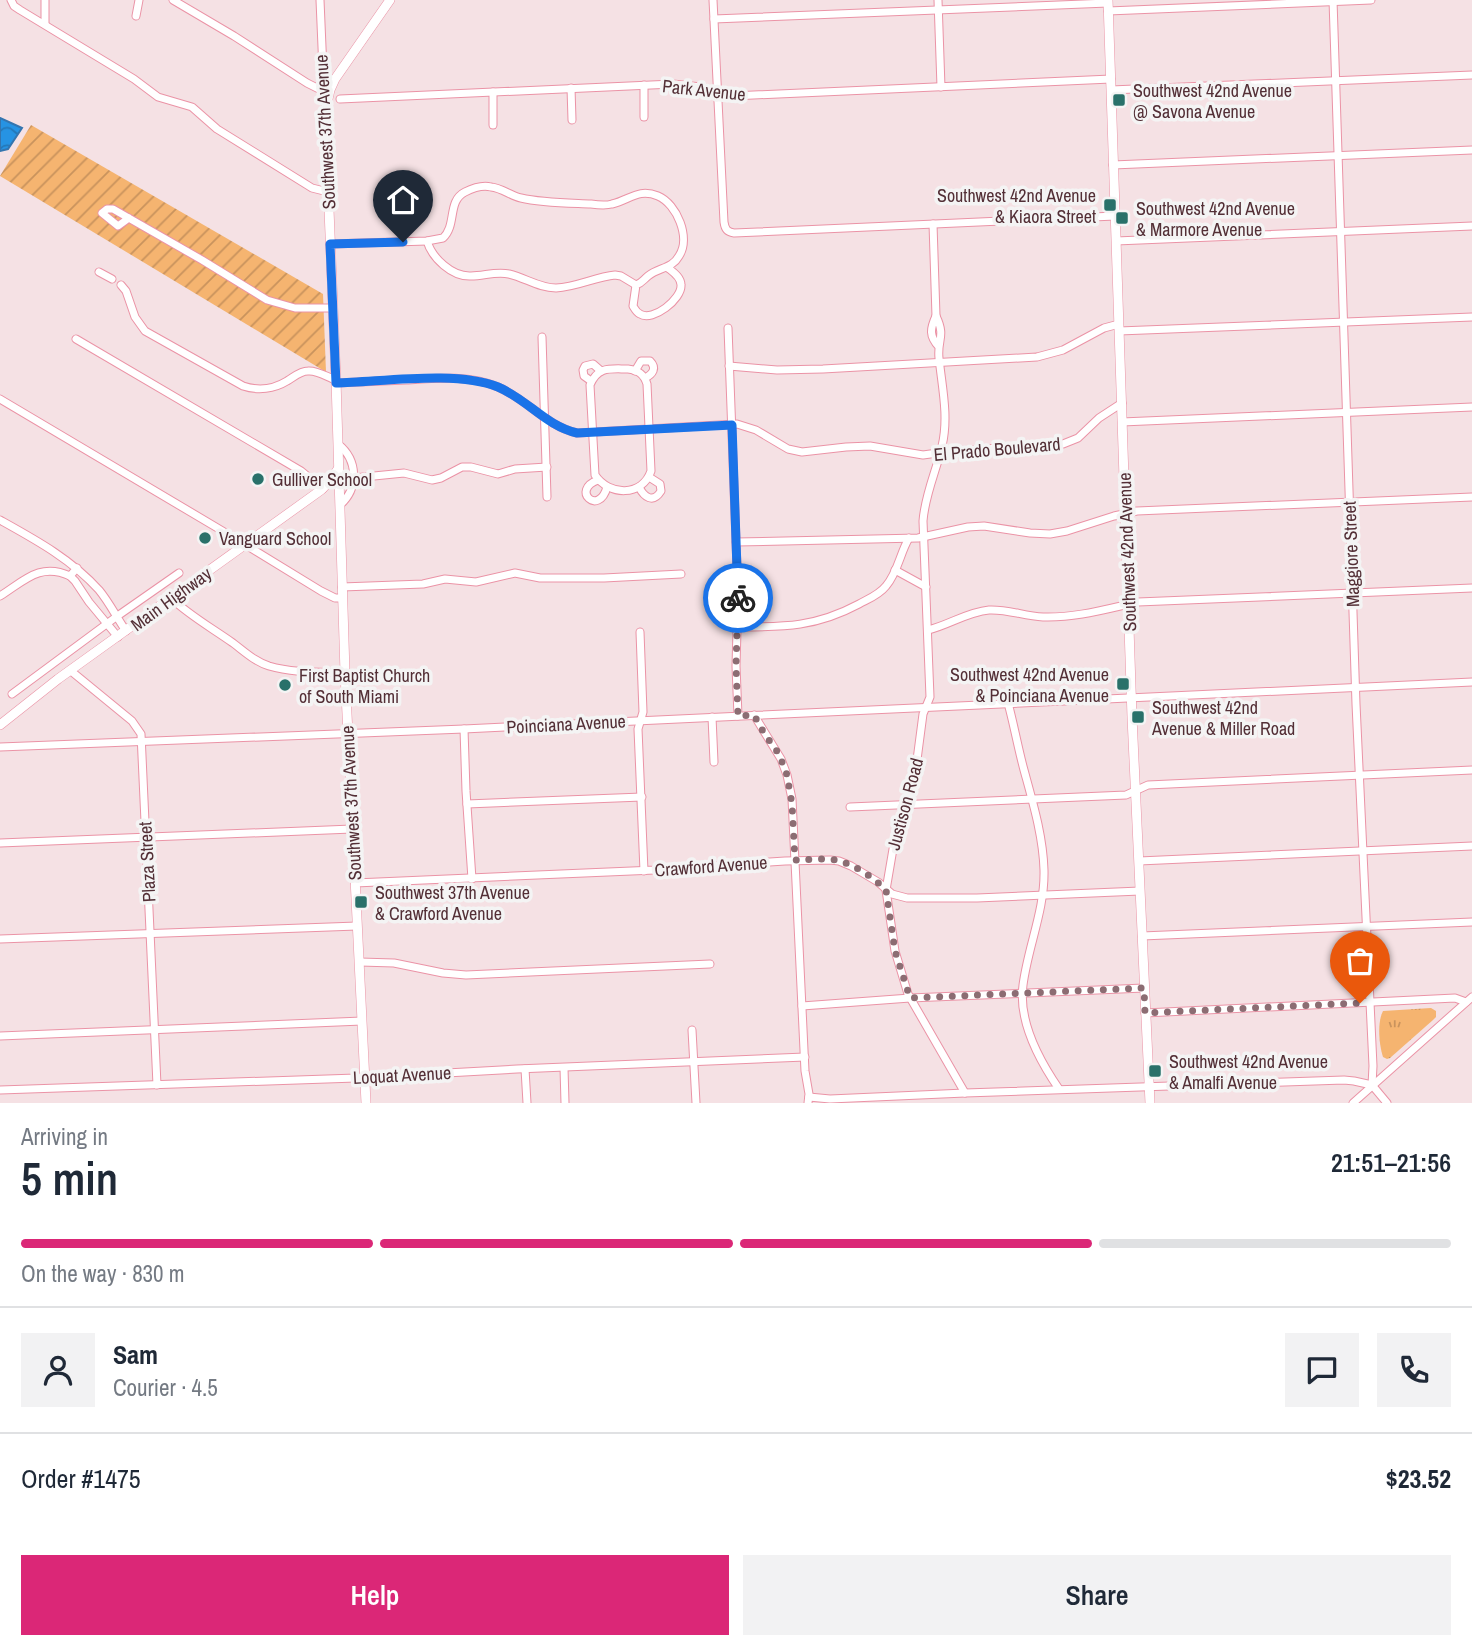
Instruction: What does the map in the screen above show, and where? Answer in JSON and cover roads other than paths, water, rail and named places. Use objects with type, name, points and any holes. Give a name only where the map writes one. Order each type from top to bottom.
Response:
[{"type":"main road","points":[[325,107],[335,79],[390,0]]},
{"type":"main road","name":"Southwest 42nd Avenue","points":[[1108,5],[1132,697],[1150,1103]]},
{"type":"main road","name":"Southwest 37th Avenue","points":[[325,107],[345,673],[366,1103]]},
{"type":"main road","name":"Main Highway","points":[[0,725],[323,488],[338,469]]},
{"type":"main road","points":[[323,488],[331,489],[339,501]]},
{"type":"street","points":[[11,0],[13,6],[127,74],[158,97],[192,107],[224,134],[312,188],[328,192]]},
{"type":"street","points":[[45,0],[45,24]]},
{"type":"street","points":[[136,16],[139,0]]},
{"type":"street","points":[[173,0],[323,91]]},
{"type":"street","name":"Southwest 37th Avenue","points":[[320,0],[325,107]]},
{"type":"street","points":[[713,0],[724,222],[727,230],[734,233],[1115,216]]},
{"type":"street","points":[[938,0],[941,87]]},
{"type":"street","points":[[714,19],[938,9],[1371,0]]},
{"type":"street","name":"Maggiore Street","points":[[1333,1],[1372,1085]]},
{"type":"street","name":"Park Avenue","points":[[340,99],[644,85],[681,85],[742,95],[941,87],[1472,75]]},
{"type":"street","points":[[644,85],[645,117]]},
{"type":"street","points":[[571,88],[572,120]]},
{"type":"street","points":[[493,92],[494,125]]},
{"type":"street","points":[[1114,165],[1472,150]]},
{"type":"street","points":[[330,244],[441,239],[450,227],[457,198],[479,187],[492,187],[523,199],[597,205],[612,204],[632,195],[645,193],[656,195],[673,209],[680,223],[683,248],[668,268],[652,273],[636,285]]},
{"type":"street","points":[[129,218],[267,300],[295,308],[333,308]]},
{"type":"street","name":"Justison Road","points":[[933,224],[936,316],[942,329],[939,347],[945,412],[944,436],[925,502],[930,697],[921,724],[915,775],[892,849],[886,890],[895,951],[910,998],[965,1093]]},
{"type":"street","points":[[1116,241],[1472,226]]},
{"type":"street","points":[[427,241],[438,260],[454,272],[466,276],[505,273],[537,285],[557,288],[615,275],[636,285]]},
{"type":"street","points":[[636,285],[633,303],[636,310],[644,316],[658,313],[676,298],[681,287],[679,278],[668,268]]},
{"type":"street","points":[[99,272],[112,279]]},
{"type":"street","name":"El Prado Boulevard","points":[[121,285],[126,291],[135,317],[145,331],[238,384],[265,388],[279,385],[299,373],[310,371],[336,381],[461,379],[494,385],[512,394],[555,425],[573,432],[737,424],[749,427],[788,449],[802,452],[864,446],[923,455],[1067,444],[1122,403]]},
{"type":"street","points":[[729,366],[782,370],[1044,356],[1063,350],[1104,328],[1119,327],[1472,317]]},
{"type":"street","points":[[728,328],[736,542],[738,716]]},
{"type":"street","points":[[542,337],[547,497]]},
{"type":"street","points":[[76,339],[301,471],[323,488]]},
{"type":"street","points":[[635,371],[641,361],[650,361],[654,370],[645,378]]},
{"type":"street","points":[[592,381],[584,376],[585,366],[593,364],[601,371]]},
{"type":"street","points":[[601,371],[635,371],[645,378],[647,384],[651,471],[639,487],[626,491],[607,488],[595,475],[590,388],[592,381],[601,371]]},
{"type":"street","points":[[0,399],[321,592],[342,598]]},
{"type":"street","points":[[1122,422],[1472,407]]},
{"type":"street","points":[[338,444],[349,456],[354,478],[351,492],[339,501]]},
{"type":"street","points":[[354,478],[404,473],[432,480],[462,467],[498,474],[515,468],[547,467]]},
{"type":"street","points":[[639,487],[647,498],[657,496],[660,484],[649,477]]},
{"type":"street","points":[[598,480],[587,486],[589,499],[602,499],[607,488]]},
{"type":"street","points":[[736,542],[909,538],[984,526],[1054,533],[1136,511],[1472,497]]},
{"type":"street","points":[[0,520],[77,568],[98,589],[116,617],[122,634]]},
{"type":"street","points":[[738,627],[790,626],[827,619],[851,609],[886,586],[909,538]]},
{"type":"street","points":[[70,576],[77,568]]},
{"type":"street","points":[[895,570],[926,587]]},
{"type":"street","points":[[0,596],[29,576],[38,572],[54,571],[70,576],[108,624],[122,634]]},
{"type":"street","points":[[12,694],[179,573]]},
{"type":"street","points":[[342,587],[423,584],[450,579],[481,582],[515,573],[536,578],[681,574]]},
{"type":"street","points":[[928,630],[988,610],[1038,617],[1063,617],[1152,602],[1472,588]]},
{"type":"street","points":[[172,598],[194,617],[259,662],[279,668],[345,673]]},
{"type":"street","points":[[640,632],[643,712],[638,729],[644,871]]},
{"type":"street","points":[[71,671],[132,721],[140,732],[142,742]]},
{"type":"street","name":"Poinciana Avenue","points":[[0,747],[464,729],[1472,682]]},
{"type":"street","points":[[1008,703],[1032,798],[1042,852],[1042,895],[1023,993],[1027,1026],[1032,1043],[1059,1089]]},
{"type":"street","points":[[754,715],[779,754],[787,775],[792,804],[808,1100],[1344,1080],[1372,1085],[1387,1103]]},
{"type":"street","points":[[712,718],[714,762]]},
{"type":"street","points":[[464,729],[472,879]]},
{"type":"street","name":"Plaza Street","points":[[142,742],[157,1085]]},
{"type":"street","points":[[850,807],[1126,795],[1147,785],[1472,770]]},
{"type":"street","points":[[467,804],[642,797]]},
{"type":"street","points":[[0,843],[352,829]]},
{"type":"street","points":[[1139,861],[1472,846]]},
{"type":"street","name":"Crawford Avenue","points":[[355,883],[830,860],[843,862],[895,895],[914,898],[1140,891]]},
{"type":"street","points":[[1142,936],[1472,922]]},
{"type":"street","points":[[0,939],[357,926]]},
{"type":"street","points":[[360,962],[399,964],[466,975],[710,964]]},
{"type":"street","points":[[802,1006],[910,998],[1144,988]]},
{"type":"street","points":[[1145,1013],[1469,999]]},
{"type":"street","points":[[1353,1103],[1469,999]]},
{"type":"street","points":[[0,1036],[362,1021]]},
{"type":"street","points":[[691,1030],[696,1103]]},
{"type":"street","name":"Loquat Avenue","points":[[0,1090],[805,1057]]},
{"type":"street","points":[[564,1068],[565,1103]]},
{"type":"street","points":[[525,1069],[527,1103]]},
{"type":"water","points":[[0,118],[22,128],[8,149],[0,151]]},
{"type":"place","name":"Southwest 42nd Avenue @ Savona Avenue","points":[[1119,100]]},
{"type":"place","name":"Southwest 42nd Avenue & Kiaora Street","points":[[1110,205]]},
{"type":"place","name":"Southwest 42nd Avenue & Marmore Avenue","points":[[1122,218]]},
{"type":"place","name":"Gulliver School","points":[[258,479]]},
{"type":"place","name":"Vanguard School","points":[[205,538]]},
{"type":"place","name":"Southwest 42nd Avenue & Poinciana Avenue","points":[[1123,684]]},
{"type":"place","name":"First Baptist Church of South Miami","points":[[285,685]]},
{"type":"place","name":"Southwest 42nd Avenue & Miller Road","points":[[1138,717]]},
{"type":"place","name":"Southwest 37th Avenue & Crawford Avenue","points":[[361,902]]},
{"type":"place","name":"Southwest 42nd Avenue & Amalfi Avenue","points":[[1155,1071]]}]
